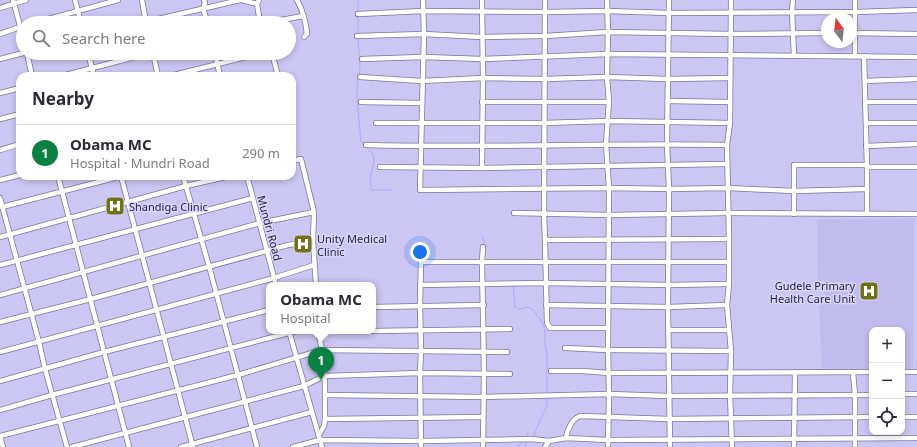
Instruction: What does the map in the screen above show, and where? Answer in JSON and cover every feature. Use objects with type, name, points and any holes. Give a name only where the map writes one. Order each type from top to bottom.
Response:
[{"type":"street","points":[[0,8],[14,2],[26,0]]},
{"type":"street","points":[[75,0],[79,16]]},
{"type":"street","points":[[60,16],[118,0]]},
{"type":"street","points":[[142,0],[143,16]]},
{"type":"street","points":[[204,0],[205,2],[203,9],[206,16]]},
{"type":"street","points":[[174,16],[241,0],[258,2],[259,16]]},
{"type":"street","points":[[297,0],[303,16],[306,34],[304,37]]},
{"type":"street","points":[[423,0],[424,34],[420,190],[728,188],[794,191],[867,189]]},
{"type":"street","points":[[482,0],[482,168]]},
{"type":"street","points":[[545,0],[545,102],[543,145],[547,323],[548,327],[608,328]]},
{"type":"street","points":[[607,0],[607,77],[609,102],[606,144],[609,188],[608,447]]},
{"type":"street","points":[[669,0],[667,166],[669,189],[668,350],[670,447]]},
{"type":"street","points":[[731,0],[730,123],[727,145],[729,239],[729,284],[727,305],[731,351],[730,395],[732,447]]},
{"type":"street","points":[[793,0],[792,33],[794,56]]},
{"type":"street","points":[[855,0],[855,12]]},
{"type":"street","points":[[14,2],[19,16]]},
{"type":"street","points":[[358,14],[423,11],[731,13],[917,10]]},
{"type":"street","points":[[296,17],[303,16]]},
{"type":"street","points":[[0,34],[16,28]]},
{"type":"street","points":[[358,36],[424,34],[482,37],[544,36],[608,32],[731,34],[821,33]]},
{"type":"street","points":[[857,33],[917,34]]},
{"type":"street","points":[[854,48],[855,56]]},
{"type":"street","points":[[362,59],[423,57],[482,58],[607,54],[917,57]]},
{"type":"street","points":[[0,59],[16,55]]},
{"type":"street","points":[[864,56],[867,213]]},
{"type":"street","points":[[29,60],[31,72]]},
{"type":"street","points":[[89,60],[92,72]]},
{"type":"street","points":[[76,72],[123,60]]},
{"type":"street","points":[[153,60],[157,72]]},
{"type":"street","points":[[216,60],[219,72]]},
{"type":"street","points":[[187,72],[236,60]]},
{"type":"street","points":[[274,60],[277,72]]},
{"type":"street","points":[[360,77],[422,81],[483,78],[730,78]]},
{"type":"street","points":[[865,81],[917,79]]},
{"type":"street","points":[[0,93],[16,89]]},
{"type":"street","points":[[668,101],[730,102]]},
{"type":"street","points":[[361,102],[422,102]]},
{"type":"street","points":[[482,102],[609,102]]},
{"type":"street","points":[[865,102],[917,102]]},
{"type":"street","points":[[0,119],[16,115]]},
{"type":"street","points":[[376,123],[730,123]]},
{"type":"street","points":[[866,123],[917,123]]},
{"type":"street","points":[[866,146],[917,144]]},
{"type":"street","points":[[0,150],[16,145]]},
{"type":"street","points":[[366,145],[727,145]]},
{"type":"street","points":[[296,160],[301,159],[314,212],[313,241],[316,282]]},
{"type":"street","points":[[380,167],[482,168],[727,164]]},
{"type":"street","points":[[794,214],[794,165],[917,167]]},
{"type":"street","points":[[0,180],[16,176]]},
{"type":"street","points":[[59,180],[129,447]]},
{"type":"street","points":[[1,207],[106,180]]},
{"type":"street","points":[[123,180],[193,446]]},
{"type":"street","points":[[184,180],[210,266],[257,447]]},
{"type":"street","points":[[0,236],[212,180]]},
{"type":"street","name":"Mundri Road","points":[[248,180],[275,282]]},
{"type":"street","points":[[0,198],[1,207],[17,260],[67,447]]},
{"type":"street","points":[[0,265],[135,228],[253,198]]},
{"type":"street","points":[[0,295],[142,255],[260,224],[314,212]]},
{"type":"street","points":[[514,213],[544,215],[728,213],[917,214]]},
{"type":"street","points":[[546,240],[729,239]]},
{"type":"street","points":[[0,322],[30,313],[91,299],[288,245],[313,241]]},
{"type":"street","points":[[483,247],[483,447]]},
{"type":"street","points":[[421,447],[421,262],[728,262]]},
{"type":"street","points":[[0,352],[314,266]]},
{"type":"street","points":[[420,285],[546,283],[669,285],[729,284]]},
{"type":"street","points":[[546,304],[668,307],[727,305]]},
{"type":"street","points":[[376,307],[484,305]]},
{"type":"street","points":[[0,381],[104,352],[266,311]]},
{"type":"street","points":[[376,331],[421,329],[510,329]]},
{"type":"street","points":[[668,330],[729,330]]},
{"type":"street","points":[[0,410],[282,334]]},
{"type":"street","points":[[290,334],[322,447]]},
{"type":"street","points":[[319,334],[322,350],[325,395],[325,419],[320,438]]},
{"type":"street","points":[[565,348],[608,350],[731,351]]},
{"type":"street","points":[[3,447],[0,436],[60,422],[119,405],[238,375],[322,350],[507,352]]},
{"type":"street","points":[[551,371],[609,373],[869,372]]},
{"type":"street","points":[[72,447],[304,386],[324,376],[420,372],[510,374]]},
{"type":"street","points":[[905,372],[917,372]]},
{"type":"street","points":[[794,447],[795,373]]},
{"type":"street","points":[[853,373],[855,395],[855,447]]},
{"type":"street","points":[[325,395],[420,397],[609,394],[669,396],[869,395]]},
{"type":"street","points":[[905,394],[917,394]]},
{"type":"street","points":[[181,447],[193,446],[312,412]]},
{"type":"street","points":[[566,438],[567,432],[574,420],[580,416],[669,419],[869,416]]},
{"type":"street","points":[[325,419],[484,417]]},
{"type":"street","points":[[905,417],[917,417]]},
{"type":"street","points":[[293,447],[320,438],[421,441],[483,439],[549,440],[566,438],[608,440],[917,438]]},
{"type":"street","points":[[545,447],[549,440]]},
{"type":"shaded area","name":"Gudele Primary Health Care Unit","points":[[914,218],[913,370],[905,370],[905,327],[869,327],[869,371],[822,371],[819,302],[825,301],[824,281],[818,281],[817,220]]},
{"type":"waterway","points":[[358,0],[358,12]]},
{"type":"waterway","points":[[358,16],[358,34]]},
{"type":"waterway","points":[[358,38],[360,69],[357,85],[357,100],[361,141],[364,145]]},
{"type":"waterway","points":[[366,147],[373,154],[374,162],[370,178],[371,190],[392,190]]},
{"type":"waterway","points":[[482,236],[484,245]]},
{"type":"waterway","points":[[484,268],[485,281]]},
{"type":"waterway","points":[[513,286],[515,307],[519,309],[527,307],[532,309],[541,320],[545,329],[547,394]]},
{"type":"waterway","points":[[533,437],[547,405],[547,397]]},
{"type":"waterway","points":[[527,437],[528,433]]},
{"type":"waterway","points":[[517,447],[525,441]]},
{"type":"waterway","points":[[525,447],[526,442]]},
{"type":"place","name":"Shandiga Clinic","points":[[115,206]]},
{"type":"place","name":"Unity Medical Clinic","points":[[303,244]]},
{"type":"place","name":"Gudele Primary Health Care Unit","points":[[869,291]]},
{"type":"place","name":"Obama MC","points":[[321,380]]}]
